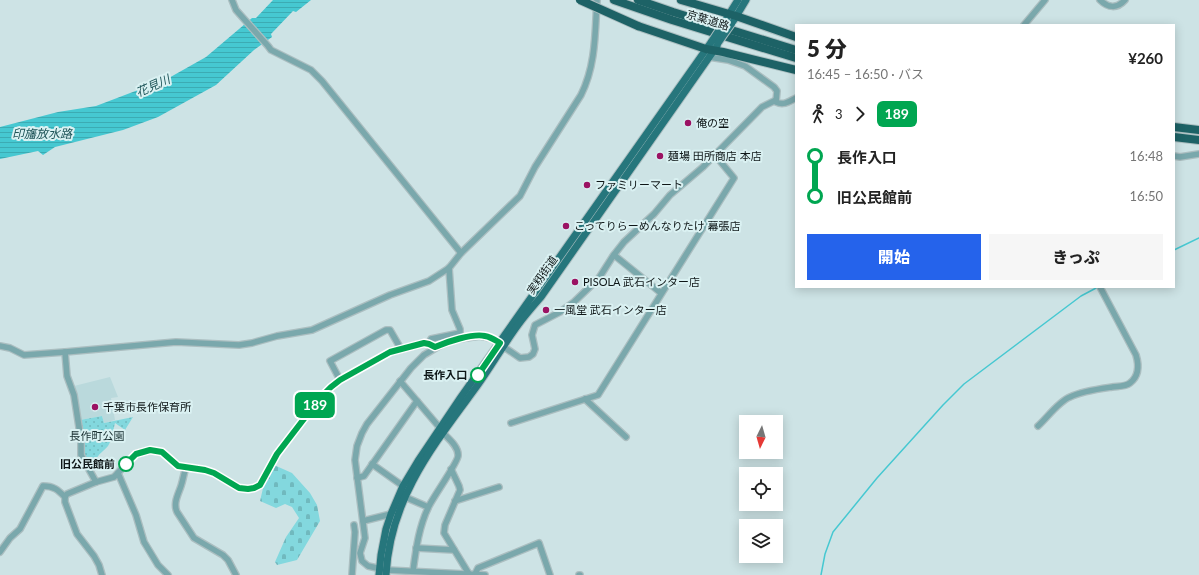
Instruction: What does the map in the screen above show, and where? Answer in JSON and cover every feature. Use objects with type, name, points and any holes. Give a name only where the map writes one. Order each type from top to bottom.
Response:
[{"type":"highway","points":[[580,0],[657,34],[795,70]]},
{"type":"highway","name":"京葉道路","points":[[614,0],[639,3],[673,12],[795,50]]},
{"type":"highway","points":[[681,0],[731,19],[795,37]]},
{"type":"highway","name":"京葉道路","points":[[639,3],[795,58]]},
{"type":"highway","points":[[1177,128],[1199,129]]},
{"type":"highway","points":[[1178,137],[1199,140]]},
{"type":"main road","name":"実籾街道","points":[[731,19],[738,0]]},
{"type":"main road","name":"実籾街道","points":[[383,572],[392,533],[408,488],[442,431],[731,19],[746,0]]},
{"type":"main road","name":"実籾街道","points":[[383,572],[386,529],[391,514],[403,486],[418,460],[442,431]]},
{"type":"street","points":[[232,0],[236,10],[271,50],[311,70],[322,81],[461,253]]},
{"type":"street","points":[[0,346],[10,348],[24,355],[176,342],[239,345],[312,330],[390,295],[430,281],[449,268],[461,253],[520,196],[535,167],[587,83],[592,67],[597,0]]},
{"type":"street","points":[[1025,24],[1046,0]]},
{"type":"street","points":[[1100,0],[1103,4],[1110,7],[1118,6],[1125,0]]},
{"type":"street","points":[[712,48],[750,69],[774,87],[777,91],[776,100]]},
{"type":"street","points":[[776,100],[776,102],[782,104],[795,98]]},
{"type":"street","points":[[485,575],[413,571],[383,572],[368,566],[361,559],[360,552],[365,538],[355,456],[360,436],[367,424],[416,362],[435,347],[451,340],[483,335],[491,338],[520,358],[531,356],[535,349],[532,335],[534,326],[560,312],[574,302],[599,278],[624,242],[654,214],[670,195],[703,167],[762,107],[776,100]]},
{"type":"street","points":[[1175,156],[1180,157],[1199,154]]},
{"type":"street","points":[[511,423],[598,395],[734,178],[715,155]]},
{"type":"street","points":[[614,255],[661,293]]},
{"type":"street","points":[[429,344],[431,339],[460,333],[460,329],[452,310],[449,268]]},
{"type":"street","points":[[1038,426],[1068,397],[1113,386],[1125,386],[1130,383],[1138,370],[1136,355],[1101,289]]},
{"type":"street","points":[[340,380],[330,361],[386,330],[390,330],[401,349]]},
{"type":"street","points":[[65,497],[67,494],[96,482],[114,477],[136,454],[150,450],[162,452],[178,466],[205,470],[214,473],[239,488],[248,489],[260,485],[277,454],[292,434],[320,398],[340,380],[390,352],[424,343],[435,347]]},
{"type":"street","points":[[65,352],[67,376],[74,395],[81,440],[80,455],[96,482]]},
{"type":"street","points":[[400,381],[457,449],[458,456],[456,462],[428,507],[416,548],[413,571]]},
{"type":"street","points":[[585,399],[626,437]]},
{"type":"street","points":[[357,478],[364,476],[417,401]]},
{"type":"street","points":[[372,464],[403,486]]},
{"type":"street","points":[[186,467],[176,502],[175,507],[177,512],[194,538],[223,555],[228,560],[236,575]]},
{"type":"street","points":[[451,469],[460,490],[444,528],[454,550],[472,574]]},
{"type":"street","points":[[118,473],[136,515],[144,542],[158,565],[168,575]]},
{"type":"street","points":[[0,552],[10,538],[20,529],[43,486],[54,487],[65,497],[67,508],[77,534],[94,556],[102,575]]},
{"type":"street","points":[[455,501],[499,487]]},
{"type":"street","points":[[405,497],[428,507]]},
{"type":"street","points":[[364,521],[391,514]]},
{"type":"street","points":[[352,575],[355,532],[354,525]]},
{"type":"street","points":[[472,574],[478,568],[539,543],[550,575]]},
{"type":"street","points":[[416,548],[454,550]]},
{"type":"shaded area","name":"千葉市長作保育所","points":[[110,377],[118,397],[111,398],[115,420],[104,423],[102,416],[80,420],[77,393],[74,386]]},
{"type":"green space","name":"長作町公園","points":[[102,416],[104,423],[133,417],[125,430],[115,423],[108,446],[95,461],[88,463],[83,454],[80,420]]},
{"type":"green space","points":[[274,465],[292,473],[310,493],[317,505],[320,521],[297,560],[277,565],[275,562],[286,537],[299,518],[292,507],[285,504],[276,508],[260,501],[264,484]]},
{"type":"water","name":"印旛放水路","points":[[273,0],[311,0],[296,12],[293,11],[271,34],[272,37],[254,50],[216,85],[158,117],[123,130],[55,147],[43,155],[38,151],[0,159],[0,127],[58,112],[96,106],[167,79],[206,57],[252,18],[256,18]]},
{"type":"waterway","points":[[1175,250],[1199,238]]},
{"type":"waterway","points":[[821,575],[825,554],[833,532],[877,478],[943,405],[964,384],[1081,296],[1096,288]]},
{"type":"bus line","name":"189","points":[[126,464],[136,454],[150,450],[162,452],[178,466],[205,470],[214,473],[239,488],[254,488],[260,485],[277,454],[320,398],[340,380],[376,359],[390,352],[424,343],[435,347],[451,340],[483,335],[500,343],[478,375]]},
{"type":"place","name":"俺の空","points":[[688,123]]},
{"type":"place","name":"麺場 田所商店 本店","points":[[660,156]]},
{"type":"place","name":"ファミリーマート","points":[[587,185]]},
{"type":"place","name":"こってりらーめんなりたけ 幕張店","points":[[566,226]]},
{"type":"place","name":"PISOLA 武石インター店","points":[[575,282]]},
{"type":"place","name":"一風堂 武石インター店","points":[[546,310]]},
{"type":"place","name":"長作入口","points":[[478,375]]},
{"type":"place","name":"千葉市長作保育所","points":[[95,407]]},
{"type":"place","name":"旧公民館前","points":[[126,464]]},
{"type":"water label","name":"花見川","points":[[153,86]]}]
